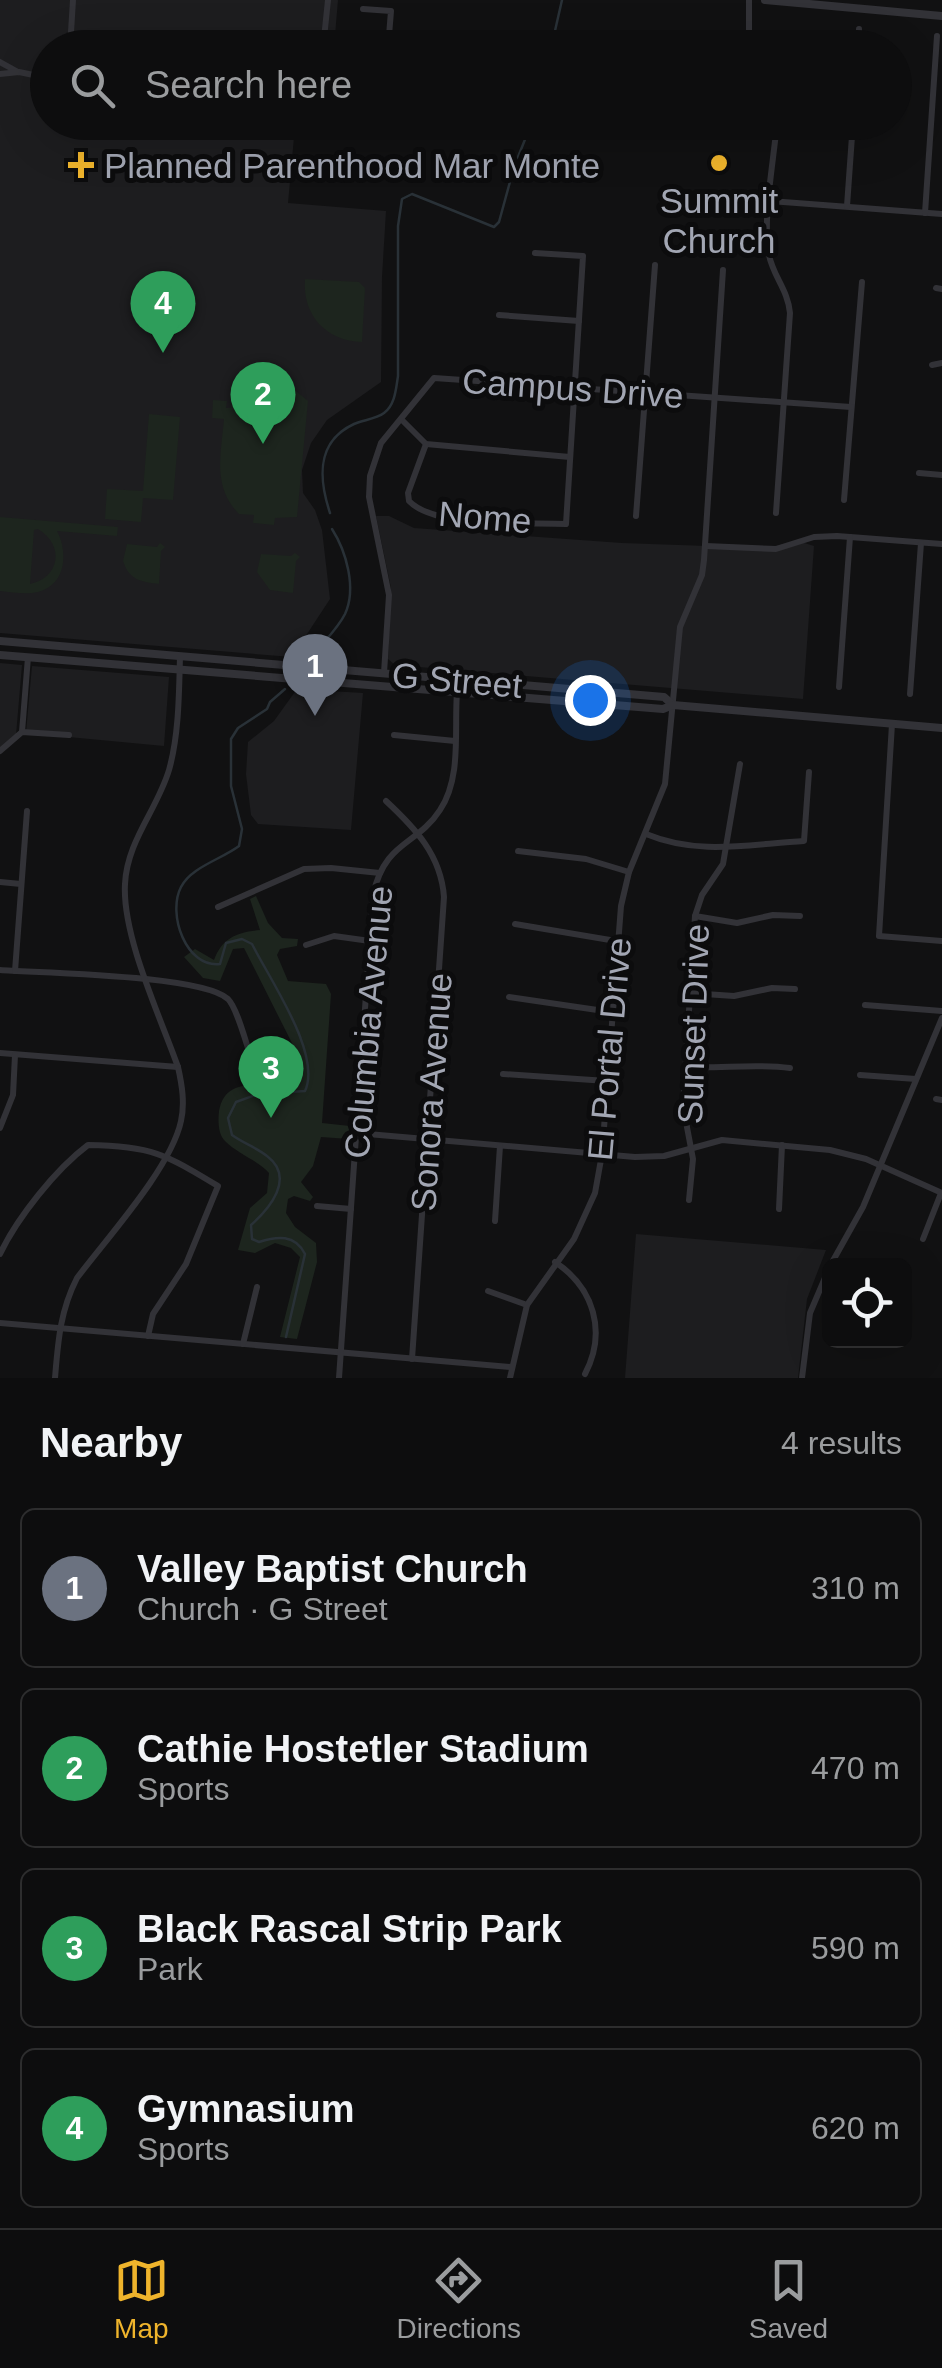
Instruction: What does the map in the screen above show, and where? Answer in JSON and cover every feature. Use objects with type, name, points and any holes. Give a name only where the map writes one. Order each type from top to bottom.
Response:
[{"type":"street","points":[[71,30],[73,0]]},
{"type":"street","points":[[325,30],[328,0]]},
{"type":"street","points":[[749,0],[749,30]]},
{"type":"street","points":[[765,0],[942,16]]},
{"type":"street","points":[[363,9],[391,11],[389,30]]},
{"type":"street","points":[[925,213],[937,36]]},
{"type":"street","points":[[0,62],[30,74]]},
{"type":"street","points":[[0,74],[19,72]]},
{"type":"street","points":[[775,140],[769,258],[788,296],[790,312],[776,513]]},
{"type":"street","points":[[847,206],[851,140]]},
{"type":"street","points":[[770,201],[942,214]]},
{"type":"street","points":[[401,420],[426,444],[570,457],[584,256],[535,252]]},
{"type":"street","points":[[636,516],[655,266]]},
{"type":"street","name":"El Portal Drive","points":[[510,1378],[527,1305],[586,1218],[602,1154],[616,941],[629,872],[664,784],[680,627],[702,575],[706,546],[723,270]]},
{"type":"street","points":[[844,500],[862,282]]},
{"type":"street","points":[[499,316],[579,321]]},
{"type":"street","points":[[932,365],[942,364]]},
{"type":"street","name":"Campus Drive","points":[[384,673],[389,595],[368,489],[378,449],[434,378],[851,407]]},
{"type":"street","name":"Nome","points":[[426,444],[408,493],[409,501],[420,510],[443,517],[566,524],[570,457]]},
{"type":"street","points":[[919,473],[942,475]]},
{"type":"street","points":[[706,546],[776,549],[814,537],[942,544]]},
{"type":"street","points":[[840,687],[850,537]]},
{"type":"street","points":[[910,694],[920,543]]},
{"type":"street","name":"G Street","points":[[0,641],[664,697],[673,705]]},
{"type":"street","points":[[0,752],[22,732],[29,643]]},
{"type":"street","name":"G Street","points":[[0,655],[663,710],[673,705],[942,728]]},
{"type":"street","points":[[55,1378],[58,1328],[67,1297],[167,1156],[182,1116],[178,1067],[128,920],[126,871],[129,854],[169,769],[180,656]]},
{"type":"street","name":"Columbia Avenue","points":[[340,1378],[373,895],[380,873],[395,850],[439,813],[446,800],[452,779],[458,692]]},
{"type":"street","points":[[892,724],[879,936],[942,940]]},
{"type":"street","points":[[22,732],[69,735]]},
{"type":"street","points":[[394,735],[455,740]]},
{"type":"street","name":"Sunset Drive","points":[[689,1200],[691,1148],[683,1116],[695,916],[702,895],[722,864],[740,764]]},
{"type":"street","points":[[646,834],[674,843],[726,849],[804,841],[809,772]]},
{"type":"street","name":"Sonora Avenue","points":[[386,801],[417,832],[437,863],[444,897],[412,1359]]},
{"type":"street","points":[[14,971],[27,811]]},
{"type":"street","points":[[518,851],[586,859],[629,872]]},
{"type":"street","points":[[218,906],[304,869],[380,873]]},
{"type":"street","points":[[0,882],[22,884]]},
{"type":"street","points":[[695,916],[736,923],[773,915],[800,916]]},
{"type":"street","points":[[515,924],[616,941]]},
{"type":"street","points":[[306,944],[346,936],[370,940]]},
{"type":"street","points":[[0,970],[206,988],[231,1001],[253,1064]]},
{"type":"street","points":[[690,993],[734,996],[772,988],[795,989]]},
{"type":"street","points":[[509,998],[612,1012]]},
{"type":"street","points":[[835,1258],[857,1219],[942,1014],[865,1005]]},
{"type":"street","points":[[0,1054],[178,1067]]},
{"type":"street","points":[[0,1128],[10,1109],[15,1055]]},
{"type":"street","points":[[685,1068],[790,1068]]},
{"type":"street","points":[[503,1074],[607,1082]]},
{"type":"street","points":[[860,1074],[916,1080]]},
{"type":"street","points":[[356,1133],[645,1158],[722,1140],[848,1154],[881,1164],[942,1193],[923,1239]]},
{"type":"street","points":[[0,1254],[14,1228],[64,1165],[88,1145],[138,1148],[167,1156],[218,1186],[180,1274],[153,1314],[148,1336]]},
{"type":"street","points":[[495,1221],[500,1146]]},
{"type":"street","points":[[779,1210],[782,1146]]},
{"type":"street","points":[[316,1206],[351,1209]]},
{"type":"street","points":[[555,1262],[578,1282],[593,1310],[596,1343],[585,1374]]},
{"type":"street","points":[[802,1378],[810,1313],[822,1285]]},
{"type":"street","points":[[243,1344],[257,1287]]},
{"type":"street","points":[[488,1291],[527,1305]]},
{"type":"street","points":[[0,1324],[511,1366]]},
{"type":"shaded area","points":[[0,0],[338,0],[335,30],[30,30],[30,140],[294,140],[288,203],[386,211],[381,382],[327,420],[311,443],[302,470],[303,493],[322,530],[330,599],[292,657],[0,633]]},
{"type":"shaded area","points":[[305,279],[359,282],[365,288],[362,342],[337,337],[319,324],[308,304]]},
{"type":"shaded area","points":[[233,385],[296,391],[308,401],[297,517],[275,518],[274,525],[253,523],[254,515],[239,514],[230,504],[220,470],[224,419],[212,418],[213,400],[227,401],[226,408],[231,408]]},
{"type":"shaded area","points":[[149,414],[180,417],[173,500],[143,498],[141,522],[105,519],[107,489],[143,491]]},
{"type":"shaded area","points":[[376,516],[389,516],[414,528],[622,543],[765,548],[798,541],[814,546],[803,699],[395,665],[388,659],[391,588]]},
{"type":"shaded area","points":[[0,517],[118,527],[117,536],[57,531],[63,560],[52,585],[32,593],[0,591]],"holes":[[[34,530],[47,536],[55,552],[53,568],[40,581],[30,584]]]},
{"type":"shaded area","points":[[160,543],[165,547],[161,551],[159,584],[132,576],[123,561],[127,544],[157,547]]},
{"type":"shaded area","points":[[295,553],[300,557],[296,561],[293,593],[270,590],[257,572],[261,554]]},
{"type":"shaded area","points":[[0,663],[22,665],[16,735],[0,750]]},
{"type":"shaded area","points":[[32,666],[169,677],[164,746],[26,733]]},
{"type":"shaded area","points":[[297,689],[363,693],[351,830],[258,824],[251,815],[246,774],[248,742],[274,721]]},
{"type":"shaded area","points":[[256,896],[268,923],[282,938],[298,939],[297,946],[280,949],[277,955],[288,981],[326,984],[331,994],[322,1123],[350,1126],[349,1139],[321,1137],[313,1166],[301,1182],[313,1197],[310,1201],[294,1196],[288,1199],[286,1213],[295,1227],[316,1243],[317,1262],[297,1339],[280,1337],[300,1257],[291,1248],[275,1243],[255,1253],[238,1250],[250,1208],[267,1193],[269,1173],[225,1141],[219,1111],[231,1090],[241,1086],[297,1081],[299,1057],[244,948],[233,949],[220,981],[203,978],[184,957],[195,949],[214,960],[221,946],[231,938],[260,930],[250,899]]},
{"type":"shaded area","points":[[636,1234],[826,1250],[807,1299],[798,1378],[625,1378]]},
{"type":"waterway","points":[[555,30],[562,0]]},
{"type":"waterway","points":[[330,513],[322,475],[326,451],[341,432],[384,413],[396,391],[398,226],[402,199],[412,194],[494,227],[499,222],[525,140]]},
{"type":"waterway","points":[[311,658],[338,626],[350,593],[342,548],[332,529]]},
{"type":"waterway","points":[[285,689],[267,709],[238,728],[231,739],[231,786],[242,829],[239,846],[186,880],[177,898],[176,911],[189,949],[208,963],[220,964],[226,943],[242,939],[252,944],[292,1017],[306,1057],[305,1091],[258,1094],[236,1102],[228,1118],[232,1135],[267,1156],[279,1174],[277,1193],[251,1225],[252,1239],[291,1240],[305,1254],[286,1337]]},
{"type":"place","name":"Summit Church","points":[[719,163]]},
{"type":"place","name":"Planned Parenthood Mar Monte","points":[[81,165]]},
{"type":"place","name":"Gymnasium","points":[[163,353]]},
{"type":"place","name":"Cathie Hostetler Stadium","points":[[263,444]]},
{"type":"place","name":"Valley Baptist Church","points":[[315,716]]},
{"type":"place","name":"Black Rascal Strip Park","points":[[271,1118]]}]
